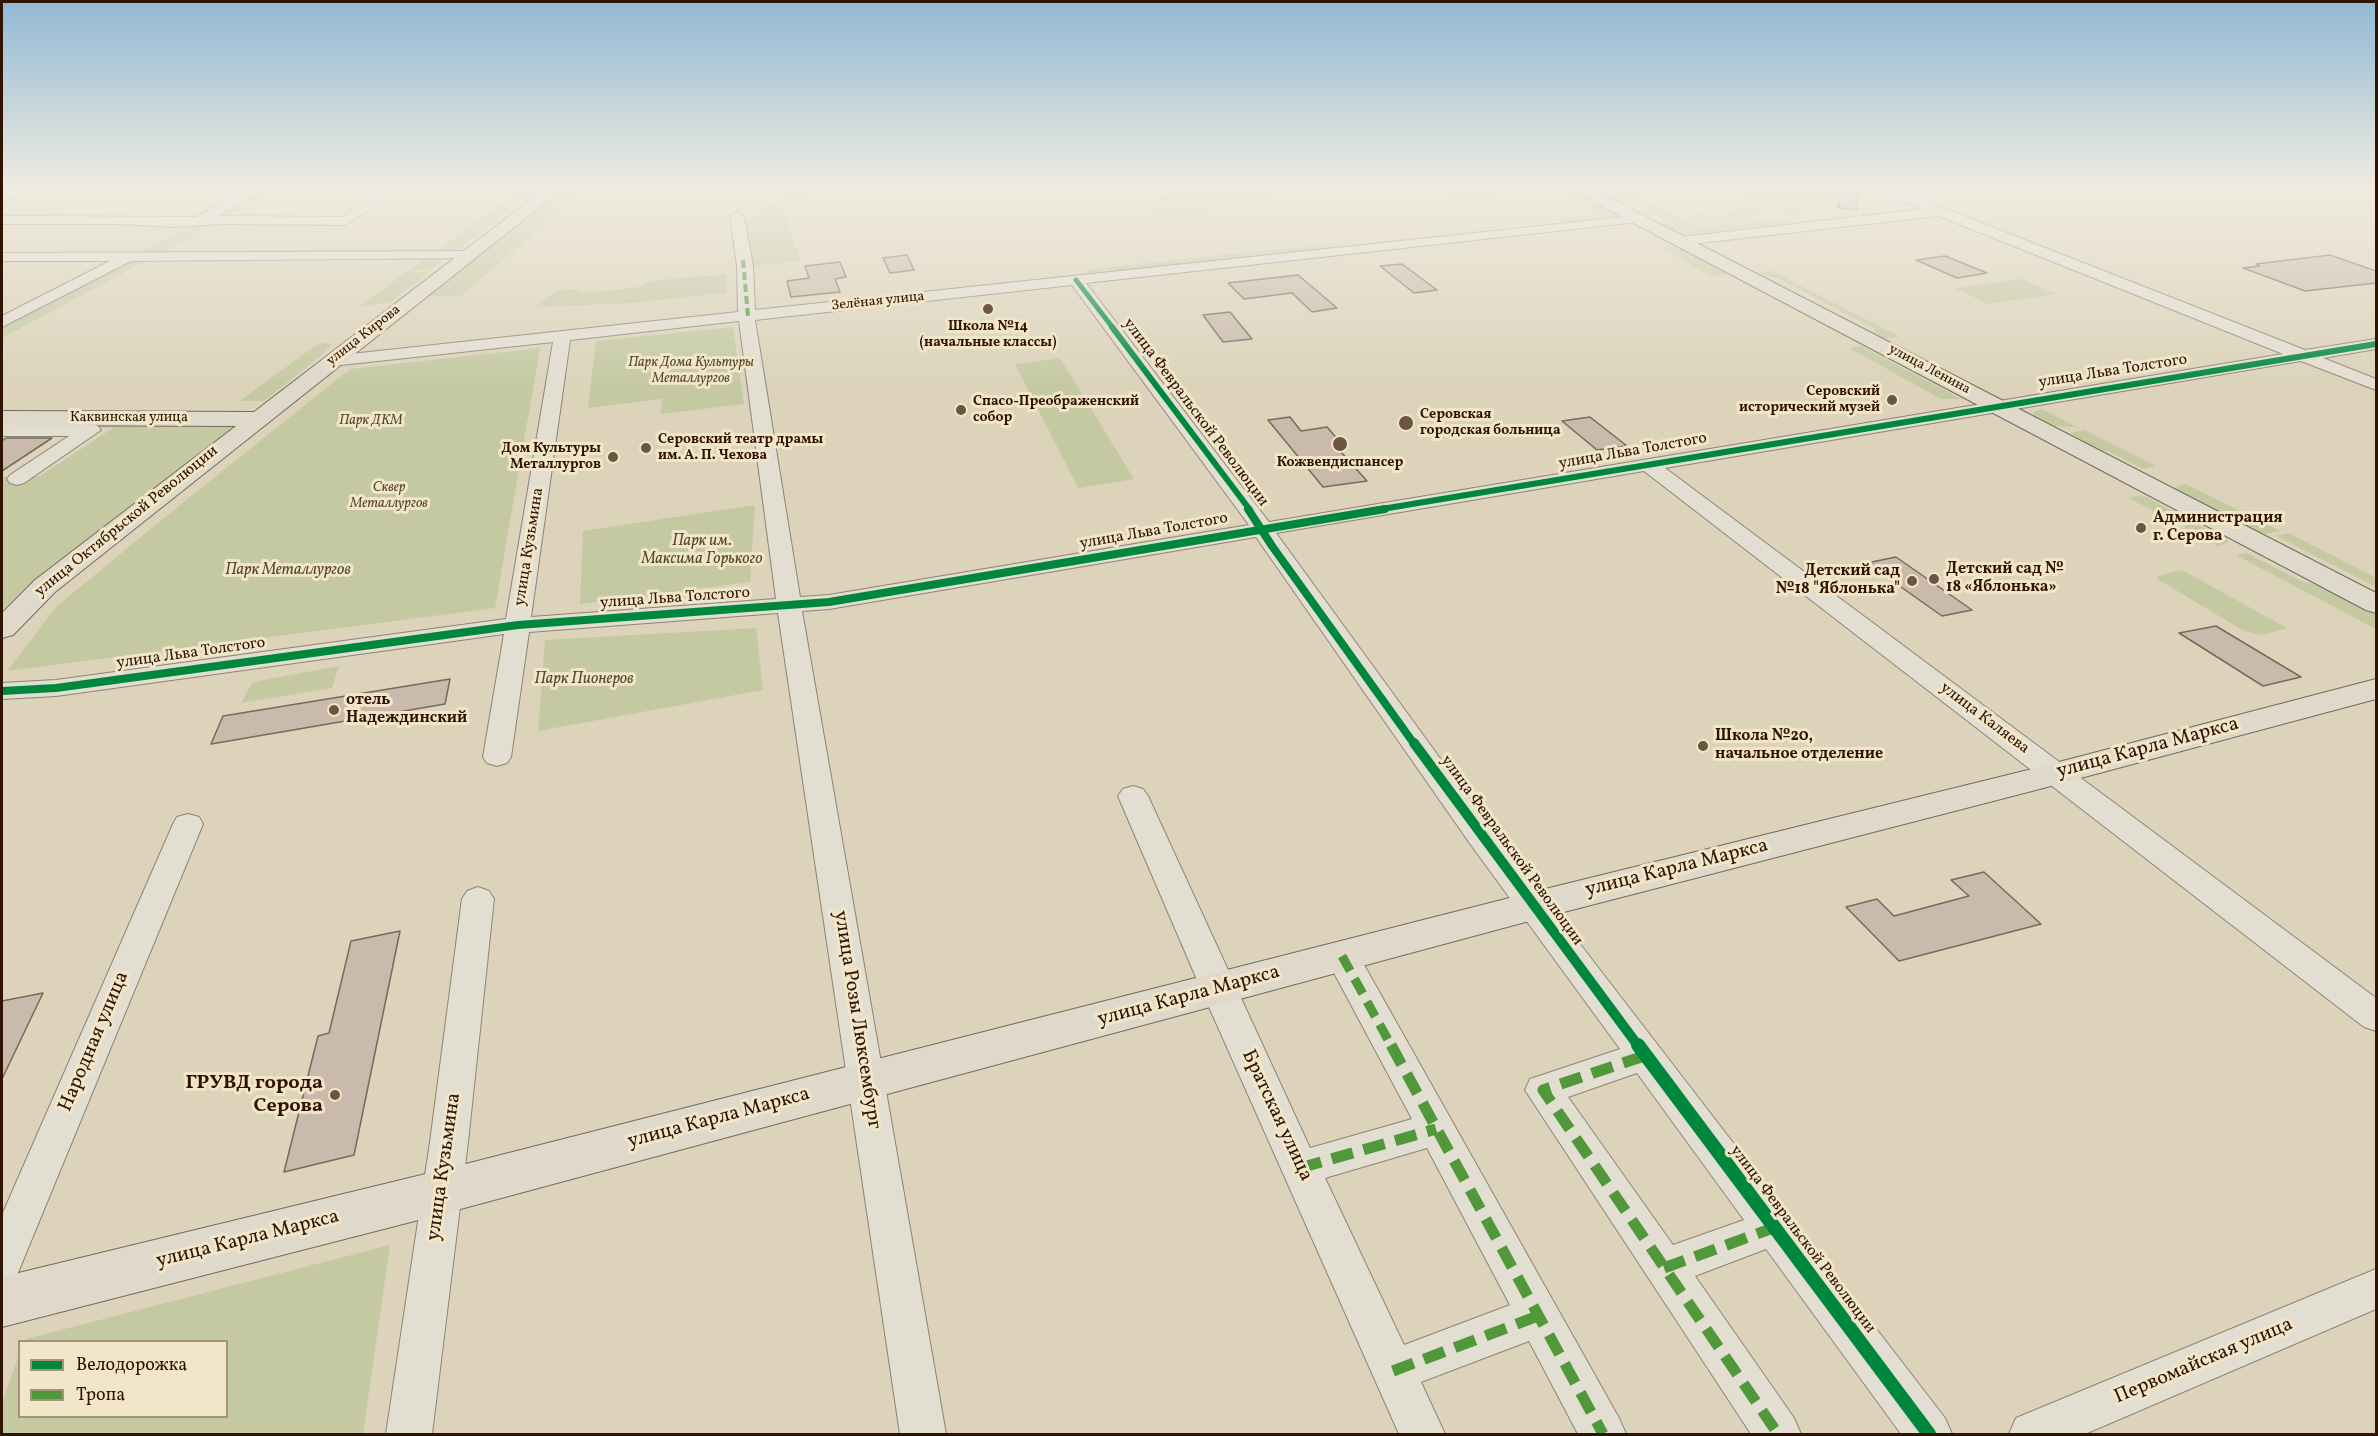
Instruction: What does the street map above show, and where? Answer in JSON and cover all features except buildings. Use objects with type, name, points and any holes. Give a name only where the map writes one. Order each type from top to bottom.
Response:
[{"type":"main road","name":"улица Ленина","points":[[1707,254],[2376,604]]},
{"type":"main road","name":"улица Кирова","points":[[257,419],[469,255]]},
{"type":"main road","name":"Каквинская улица","points":[[2,418],[257,419]]},
{"type":"main road","name":"улица Октябрьской Революции","points":[[2,629],[45,586],[257,419]]},
{"type":"main road","name":"улица Карла Маркса","points":[[2,1302],[442,1192],[1533,906],[2056,774],[2376,689]]},
{"type":"street","points":[[2,322],[133,254]]},
{"type":"street","name":"улица Розы Люксембург","points":[[742,254],[769,480],[923,1434]]},
{"type":"street","name":"Зелёная улица","points":[[332,361],[1312,254]]},
{"type":"street","points":[[2047,254],[2376,385]]},
{"type":"street","points":[[2,257],[469,255]]},
{"type":"street","name":"улица Февральской Революции","points":[[1076,280],[1263,529],[1272,546],[1533,906],[1929,1434]]},
{"type":"street","name":"улица Кузьмина","points":[[497,757],[562,337]]},
{"type":"street","name":"улица Льва Толстого","points":[[2,691],[56,688],[518,625],[829,602],[1996,405],[2376,344]]},
{"type":"street","points":[[2,430],[91,430],[17,479]]},
{"type":"street","name":"улица Каляева","points":[[1649,465],[2376,1017]]},
{"type":"street","points":[[2,704],[56,688]]},
{"type":"street","name":"Братская улица","points":[[1133,796],[1218,989],[1422,1434]]},
{"type":"street","name":"Народная улица","points":[[2,1261],[188,824]]},
{"type":"street","name":"улица Кузьмина","points":[[409,1434],[478,899]]},
{"type":"street","points":[[1342,957],[1603,1434]]},
{"type":"street","points":[[1644,1056],[1543,1090],[1778,1434]]},
{"type":"street","points":[[1300,1168],[1436,1129]]},
{"type":"street","points":[[1664,1268],[1773,1228]]},
{"type":"street","name":"Первомайская улица","points":[[2032,1434],[2376,1289]]},
{"type":"street","points":[[1393,1371],[1539,1316]]},
{"type":"green space","points":[[137,254],[159,254],[2,338],[2,322]]},
{"type":"green space","points":[[432,254],[446,258],[432,268],[414,271],[428,273],[391,302],[358,307]]},
{"type":"green space","points":[[477,254],[510,254],[461,296],[425,296]]},
{"type":"green space","points":[[750,254],[798,254],[800,261],[753,266]]},
{"type":"green space","points":[[1232,254],[1265,254],[1197,264],[1185,262],[1177,266],[1096,272],[1090,276],[1086,270]]},
{"type":"green space","points":[[1671,254],[1695,254],[1731,274],[1710,276]]},
{"type":"green space","points":[[1770,270],[1900,337],[1883,338],[1874,332],[1875,329],[1777,278],[1759,274]]},
{"type":"green space","points":[[726,274],[727,293],[631,303],[536,307],[552,294],[565,289],[584,293],[640,287],[651,281]]},
{"type":"green space","points":[[2022,279],[2057,294],[1988,304],[1954,288]]},
{"type":"green space","name":"Парк Дома Культуры Металлургов","points":[[733,327],[744,404],[661,414],[662,399],[588,408],[596,341]]},
{"type":"green space","points":[[319,343],[332,344],[322,355],[264,401],[240,401]]},
{"type":"green space","points":[[1862,346],[1961,399],[1941,399],[1849,348]]},
{"type":"green space","name":"Сквер Металлургов","points":[[540,348],[495,608],[7,671],[57,606],[350,369]]},
{"type":"green space","points":[[1060,358],[1134,479],[1078,488],[1015,364]]},
{"type":"green space","points":[[2042,409],[2077,427],[2053,426],[2033,416],[2034,412]]},
{"type":"green space","points":[[57,421],[232,421],[235,427],[26,587],[2,610],[2,477],[40,476],[113,428],[46,427]]},
{"type":"green space","points":[[2084,430],[2156,466],[2143,469],[2108,451],[2098,450],[2070,433]]},
{"type":"green space","points":[[2186,484],[2280,531],[2266,534],[2256,532],[2173,488]]},
{"type":"green space","points":[[2146,497],[2178,514],[2158,513],[2129,498]]},
{"type":"green space","name":"Парк им. Максима Горького","points":[[755,505],[750,582],[580,604],[583,531]]},
{"type":"green space","points":[[2192,522],[2229,542],[2218,546],[2185,528],[2185,523]]},
{"type":"green space","points":[[2289,533],[2376,578],[2376,587],[2276,536]]},
{"type":"green space","points":[[2247,553],[2305,583],[2318,584],[2376,614],[2376,629],[2236,555]]},
{"type":"green space","points":[[2182,570],[2287,628],[2262,635],[2244,631],[2159,580],[2157,576]]},
{"type":"green space","name":"Парк Пионеров","points":[[756,628],[763,690],[538,731],[545,640]]},
{"type":"green space","points":[[339,666],[332,688],[241,703],[253,682]]},
{"type":"green space","points":[[390,1245],[363,1434],[2,1434],[2,1403],[18,1358],[18,1418],[228,1418],[228,1340],[26,1339]]},
{"type":"marked path","points":[[743,260],[748,316]]},
{"type":"marked path","points":[[1342,956],[1603,1434]]},
{"type":"marked path","points":[[1644,1056],[1543,1090],[1778,1434]]},
{"type":"marked path","points":[[1300,1168],[1436,1129]]},
{"type":"marked path","points":[[1664,1268],[1773,1228]]},
{"type":"marked path","points":[[1393,1371],[1538,1316]]},
{"type":"cycle path","points":[[1076,280],[1233,487],[1263,529],[1272,546],[1482,838],[1929,1434]]},
{"type":"cycle path","points":[[2,691],[56,688],[518,625],[829,602],[2376,344]]},
{"type":"place","name":"Школа №14 (начальные классы)","points":[[988,309]]},
{"type":"place","name":"Серовский исторический музей","points":[[1892,400]]},
{"type":"place","name":"Спасо-Преображенский собор","points":[[961,410]]},
{"type":"place","name":"Серовская городская больница","points":[[1406,423]]},
{"type":"place","name":"Кожвендиспансер","points":[[1340,444]]},
{"type":"place","name":"Серовский театр драмы им. А. П. Чехова","points":[[646,448]]},
{"type":"place","name":"Дом Культуры Металлургов","points":[[613,457]]},
{"type":"place","name":"Администрация г. Серова","points":[[2141,528]]},
{"type":"place","name":"Детский сад № 18 «Яблонька»","points":[[1934,579]]},
{"type":"place","name":"Детский сад №18 \"Яблонька\"","points":[[1912,581]]},
{"type":"place","name":"отель Надеждинский","points":[[334,710]]},
{"type":"place","name":"Школа №20, начальное отделение","points":[[1703,746]]},
{"type":"place","name":"ГРУВД города Серова","points":[[335,1095]]},
{"type":"park label","name":"Парк ДКМ","points":[[371,421]]},
{"type":"park label","name":"Парк Металлургов","points":[[288,571]]}]
